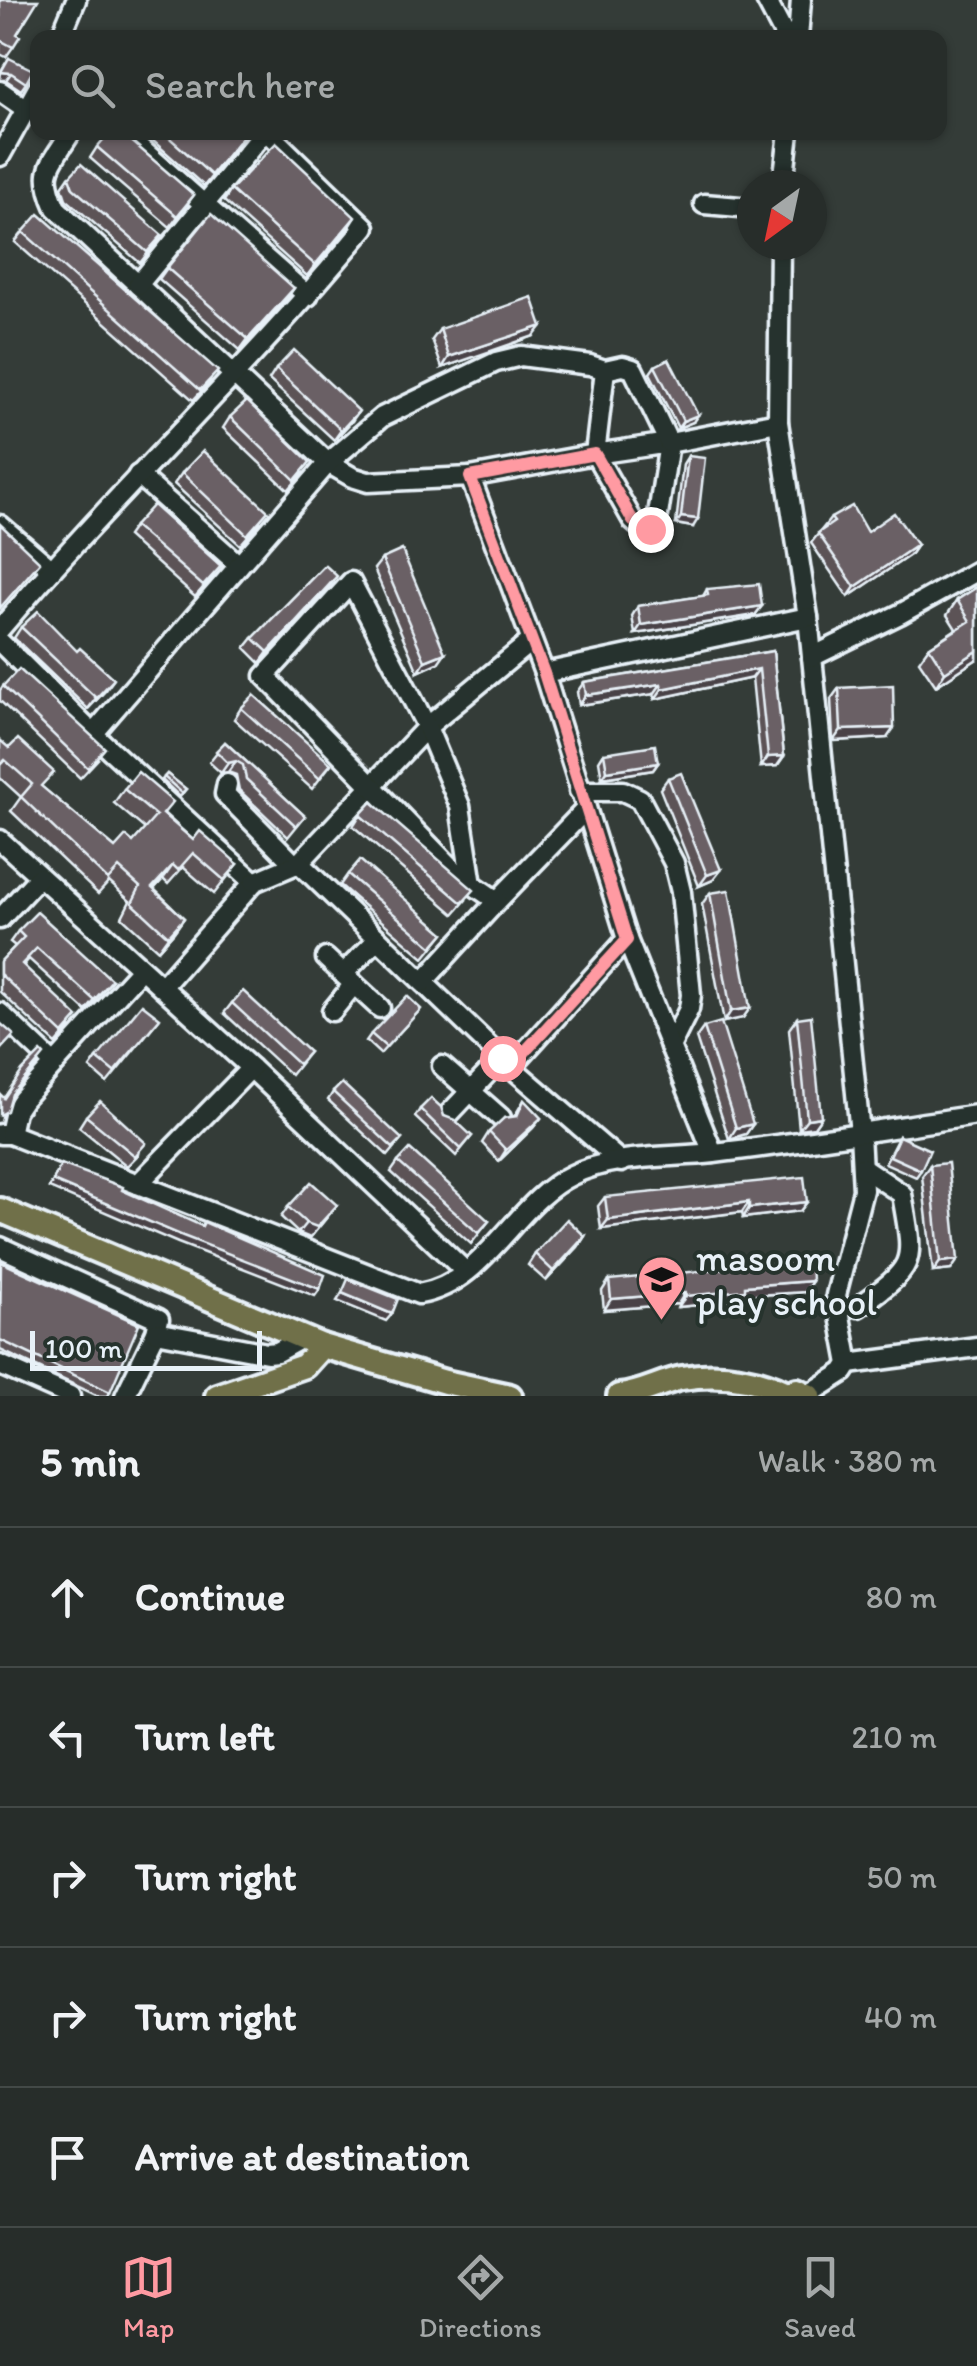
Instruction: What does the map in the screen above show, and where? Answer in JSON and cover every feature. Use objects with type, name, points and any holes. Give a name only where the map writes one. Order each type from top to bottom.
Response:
[{"type":"main road","points":[[0,1210],[312,1342],[446,1382],[510,1396]]},
{"type":"main road","points":[[218,1396],[304,1366],[312,1342]]},
{"type":"main road","points":[[620,1396],[658,1388],[679,1378],[739,1378],[796,1395]]},
{"type":"main road","points":[[658,1388],[684,1396]]},
{"type":"street","points":[[63,30],[76,0]]},
{"type":"street","points":[[766,0],[782,30]]},
{"type":"street","points":[[799,30],[801,0]]},
{"type":"street","points":[[0,92],[26,109]]},
{"type":"street","points":[[0,156],[30,102]]},
{"type":"street","points":[[65,140],[48,168],[46,184],[56,208],[328,463],[352,477],[368,482],[470,477],[778,422]]},
{"type":"street","points":[[131,140],[308,296]]},
{"type":"street","points":[[138,286],[259,140]]},
{"type":"street","points":[[0,629],[51,569],[308,296],[365,227],[274,140]]},
{"type":"street","points":[[785,170],[788,140]]},
{"type":"street","points":[[704,204],[737,207]]},
{"type":"street","points":[[780,260],[778,422],[808,617],[863,1190],[836,1295],[849,1364],[844,1372],[796,1395]]},
{"type":"street","points":[[93,734],[328,463],[382,417],[496,362],[521,356],[605,370],[623,366],[633,370],[669,442],[658,515],[650,529],[633,521],[595,454],[605,370]]},
{"type":"street","points":[[138,475],[239,565]]},
{"type":"street","points":[[470,477],[544,673],[627,940],[713,1153]]},
{"type":"street","points":[[0,525],[51,569]]},
{"type":"street","points":[[812,657],[977,571]]},
{"type":"street","points":[[472,885],[460,806],[426,727],[350,582],[265,676],[472,885],[497,900]]},
{"type":"street","points":[[544,673],[808,617]]},
{"type":"street","points":[[0,642],[254,882]]},
{"type":"street","points":[[162,987],[254,882],[297,864],[426,727],[530,642]]},
{"type":"street","points":[[227,784],[225,794],[297,864],[507,1063],[620,1162]]},
{"type":"street","points":[[579,791],[624,791],[640,799],[674,863],[681,892],[691,995],[689,1009],[670,1047]]},
{"type":"street","points":[[423,982],[585,810]]},
{"type":"street","points":[[0,840],[251,1068],[466,1272]]},
{"type":"street","points":[[0,920],[39,877]]},
{"type":"street","points":[[332,1010],[378,938]]},
{"type":"street","points":[[448,1115],[507,1063],[627,940]]},
{"type":"street","points":[[326,958],[380,1008]]},
{"type":"street","points":[[141,969],[22,1099],[5,1134],[419,1294],[440,1290],[466,1272],[548,1192],[572,1174],[620,1162],[713,1153],[977,1115]]},
{"type":"street","points":[[0,1013],[54,1064]]},
{"type":"street","points":[[442,1066],[501,1118]]},
{"type":"street","points":[[138,1184],[251,1068]]},
{"type":"street","points":[[858,1307],[898,1278],[912,1250],[902,1194],[862,1167]]},
{"type":"street","points":[[0,1247],[158,1319],[156,1332],[124,1396]]},
{"type":"street","points":[[156,1332],[267,1353],[312,1342]]},
{"type":"street","points":[[849,1364],[977,1347]]},
{"type":"street","points":[[0,1365],[70,1396]]},
{"type":"building","points":[[0,0],[38,0],[13,47],[0,40]]},
{"type":"building","points":[[9,58],[30,68],[30,76],[26,83],[11,73],[1,72]]},
{"type":"building","points":[[103,140],[130,140],[194,195],[177,216],[97,147]]},
{"type":"building","points":[[172,140],[239,140],[211,175]]},
{"type":"building","points":[[276,143],[355,217],[315,265],[231,190]]},
{"type":"building","points":[[81,164],[162,235],[147,252],[73,188],[69,177]]},
{"type":"building","points":[[39,214],[218,371],[200,390],[23,232]]},
{"type":"building","points":[[211,214],[294,288],[248,339],[167,268]]},
{"type":"building","points":[[532,297],[542,326],[449,357],[440,329]]},
{"type":"building","points":[[294,350],[359,411],[341,430],[276,369]]},
{"type":"building","points":[[669,359],[698,415],[683,421],[655,366]]},
{"type":"building","points":[[247,401],[310,462],[295,480],[230,417]]},
{"type":"building","points":[[203,451],[268,511],[247,535],[182,473]]},
{"type":"building","points":[[688,456],[705,458],[698,519],[681,517]]},
{"type":"building","points":[[153,505],[221,566],[203,586],[134,526]]},
{"type":"building","points":[[852,506],[867,532],[894,513],[917,545],[855,587],[818,533],[834,522],[831,518]]},
{"type":"building","points":[[0,524],[40,562],[0,608]]},
{"type":"building","points":[[402,550],[445,653],[425,661],[382,559]]},
{"type":"building","points":[[325,565],[337,576],[268,652],[253,638]]},
{"type":"building","points":[[759,584],[762,606],[641,625],[638,606],[708,595],[707,589]]},
{"type":"building","points":[[977,587],[977,651],[945,672],[929,647],[970,621],[957,600]]},
{"type":"building","points":[[38,611],[77,651],[80,648],[114,679],[96,698],[21,627]]},
{"type":"building","points":[[773,651],[784,756],[768,757],[759,669],[662,689],[661,684],[586,695],[584,682]]},
{"type":"building","points":[[19,669],[105,748],[88,768],[3,686]]},
{"type":"building","points":[[893,685],[894,728],[841,730],[839,688]]},
{"type":"building","points":[[254,695],[331,764],[319,778],[241,708]]},
{"type":"building","points":[[18,739],[54,772],[41,786],[115,848],[126,836],[133,842],[156,816],[124,789],[138,772],[173,802],[163,814],[193,840],[200,831],[238,864],[224,880],[193,853],[178,870],[173,865],[152,888],[184,918],[168,936],[132,903],[140,887],[119,868],[108,880],[21,797],[32,784],[5,760],[0,765],[0,740],[9,748]]},
{"type":"building","points":[[225,742],[305,816],[296,826],[246,779],[243,765],[236,761],[228,763],[216,751]]},
{"type":"building","points":[[655,745],[658,763],[607,771],[604,753]]},
{"type":"building","points":[[681,773],[721,870],[707,875],[668,778]]},
{"type":"building","points":[[167,774],[186,789],[182,793],[164,777]]},
{"type":"building","points":[[372,802],[474,890],[462,903],[360,815]]},
{"type":"building","points":[[360,860],[444,933],[432,947],[348,874]]},
{"type":"building","points":[[729,890],[750,1008],[731,1011],[710,893]]},
{"type":"building","points":[[37,912],[112,980],[94,1000],[37,948],[22,964],[78,1017],[63,1034],[0,974],[0,962],[24,937],[18,931]]},
{"type":"building","points":[[243,991],[309,1052],[298,1064],[232,1003]]},
{"type":"building","points":[[407,996],[421,1009],[386,1047],[371,1034]]},
{"type":"building","points":[[142,1004],[160,1018],[114,1072],[97,1058]]},
{"type":"building","points":[[811,1016],[821,1117],[807,1119],[797,1018]]},
{"type":"building","points":[[721,1022],[753,1124],[736,1128],[704,1027]]},
{"type":"building","points":[[0,1023],[14,1035],[0,1050]]},
{"type":"building","points":[[41,1052],[44,1055],[12,1094],[7,1111],[0,1115],[0,1094],[4,1098]]},
{"type":"building","points":[[342,1083],[402,1139],[393,1148],[333,1092]]},
{"type":"building","points":[[431,1098],[444,1116],[455,1120],[472,1136],[461,1149],[420,1109]]},
{"type":"building","points":[[524,1100],[541,1118],[506,1150],[489,1132],[504,1118],[517,1116]]},
{"type":"building","points":[[100,1101],[146,1143],[135,1156],[86,1116]]},
{"type":"building","points":[[899,1136],[930,1150],[921,1170],[890,1156]]},
{"type":"building","points":[[410,1149],[489,1221],[478,1233],[398,1162]]},
{"type":"building","points":[[948,1163],[958,1260],[940,1262],[930,1165]]},
{"type":"building","points":[[61,1164],[325,1275],[320,1289],[53,1181]]},
{"type":"building","points":[[804,1177],[807,1202],[749,1208],[749,1202],[608,1220],[605,1197]]},
{"type":"building","points":[[311,1182],[337,1205],[317,1227],[288,1207]]},
{"type":"building","points":[[567,1219],[585,1236],[553,1271],[535,1254]]},
{"type":"building","points":[[811,1260],[812,1281],[686,1296],[685,1293],[611,1299],[609,1280]]},
{"type":"building","points":[[1,1262],[139,1324],[110,1392],[0,1340]]},
{"type":"building","points":[[348,1279],[398,1299],[392,1314],[342,1293]]},
{"type":"place","name":"masoom play school","points":[[661,1322]]},
{"type":"route","points":[[502,1058],[511,1067],[627,940],[544,673],[470,477],[595,454],[633,521],[650,529]]}]
